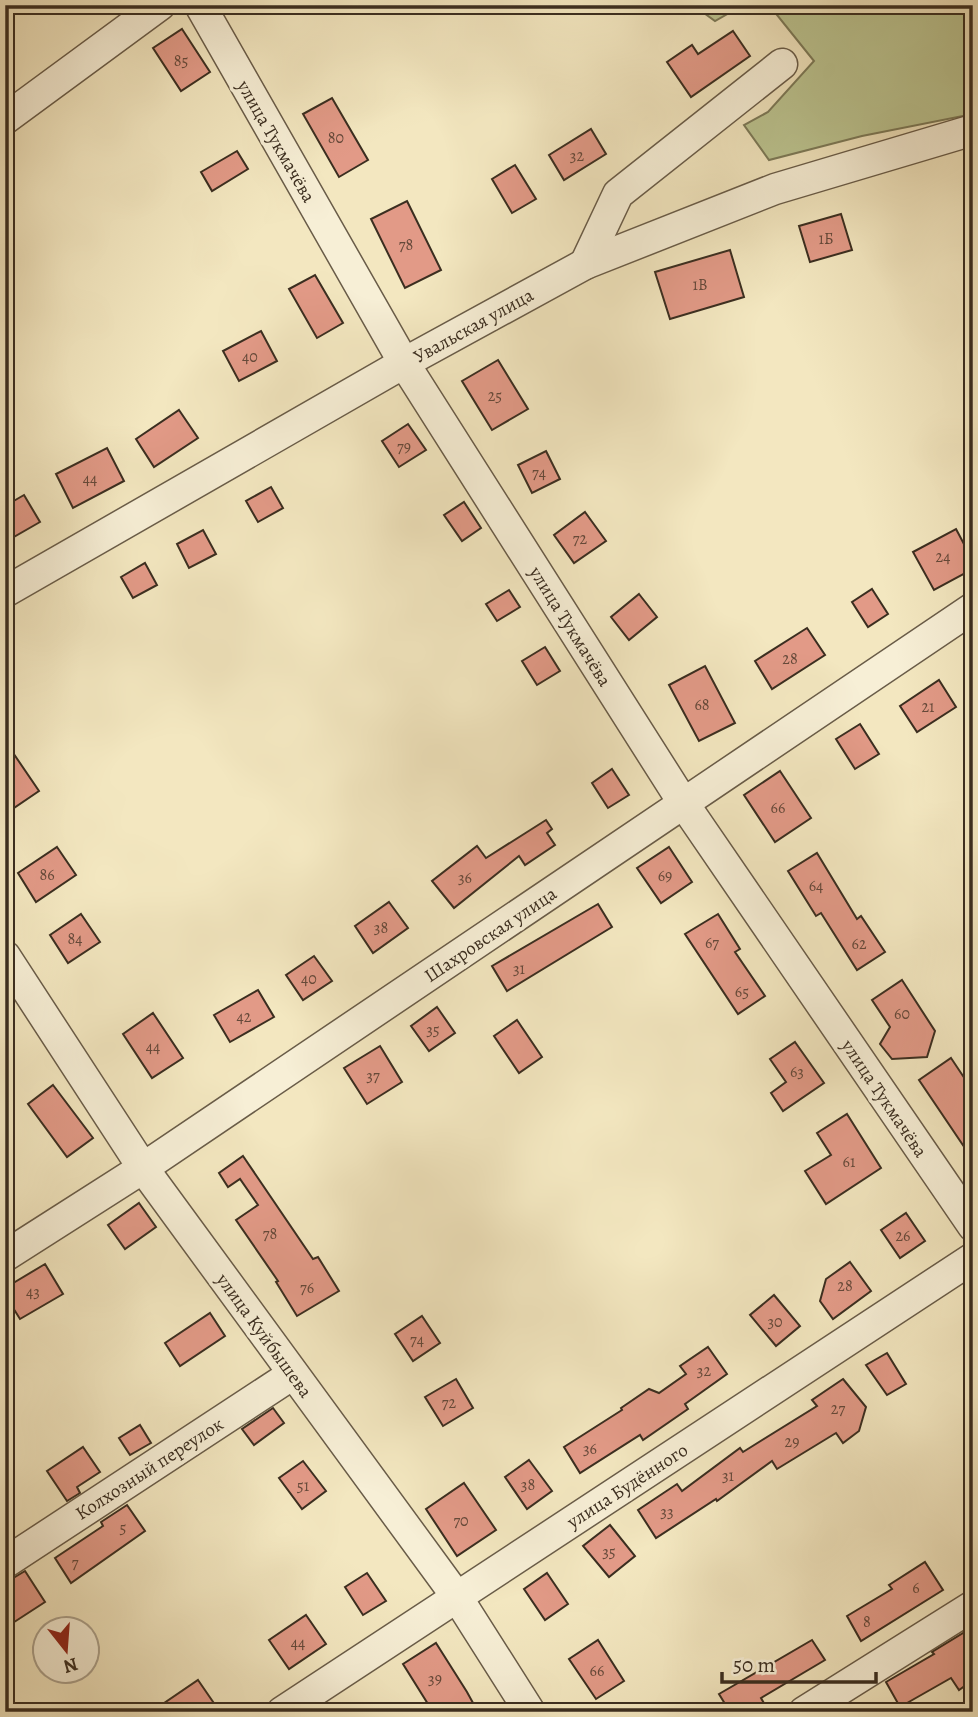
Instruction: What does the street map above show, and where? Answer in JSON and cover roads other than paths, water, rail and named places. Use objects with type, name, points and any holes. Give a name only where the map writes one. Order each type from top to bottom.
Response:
[{"type":"street","points":[[5,119],[160,5]]},
{"type":"street","name":"улица Тукмачёва","points":[[200,5],[404,363],[684,804],[973,1226]]},
{"type":"street","points":[[584,264],[618,194],[782,64]]},
{"type":"street","name":"Увальская улица","points":[[5,592],[404,363],[584,264],[775,189],[973,130]]},
{"type":"street","name":"Шахровская улица","points":[[5,1256],[143,1168],[973,608]]},
{"type":"street","name":"улица Куйбышева","points":[[5,956],[143,1168],[457,1597],[530,1712]]},
{"type":"street","name":"улица Будённого","points":[[282,1712],[973,1258]]},
{"type":"street","name":"Колхозный переулок","points":[[5,1563],[293,1374]]},
{"type":"street","points":[[804,1712],[973,1606]]}]
